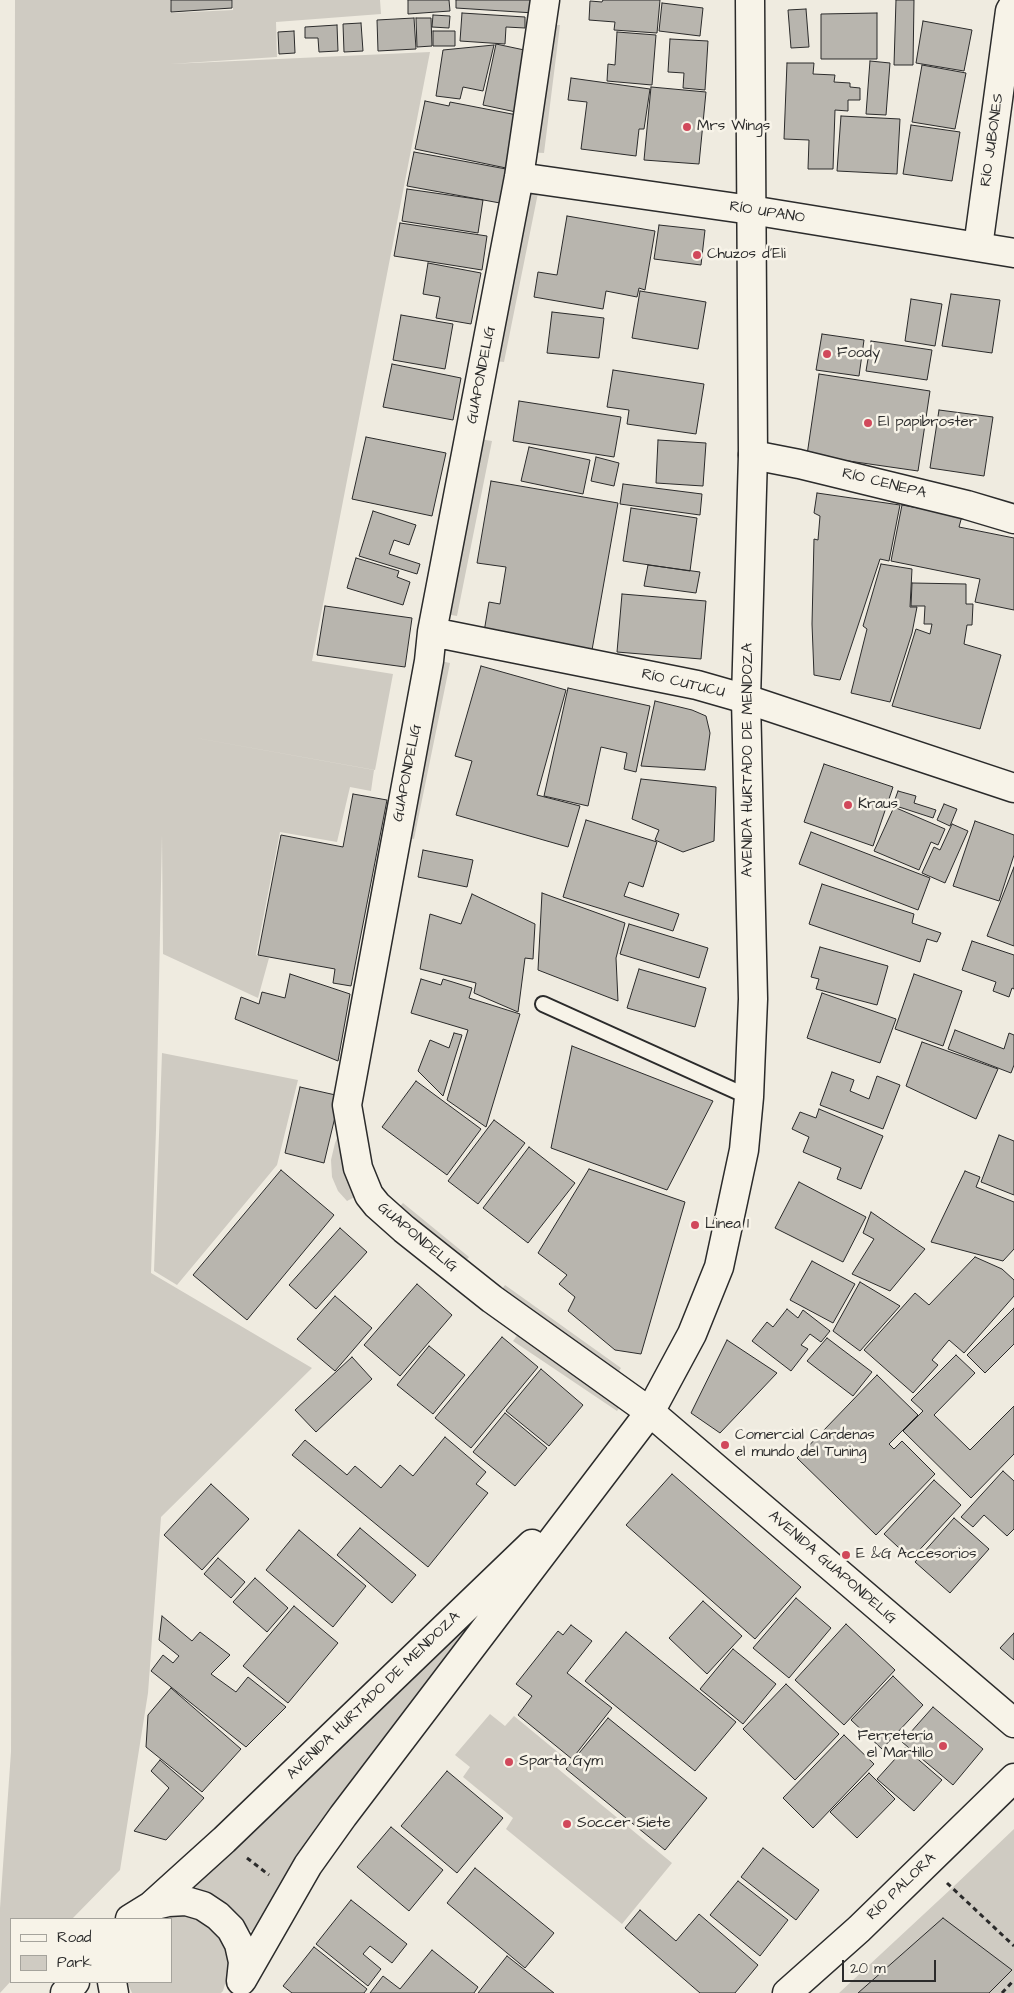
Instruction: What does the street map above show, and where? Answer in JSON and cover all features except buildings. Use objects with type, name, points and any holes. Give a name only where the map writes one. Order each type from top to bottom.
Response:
[{"type":"street","name":"GUAPONDELIG","points":[[545,0],[519,177],[432,632],[429,661],[347,1096],[351,1136],[358,1168],[369,1194],[377,1205],[492,1299],[650,1412]]},
{"type":"street","name":"AVENIDA HURTADO DE MENDOZA","points":[[239,1986],[308,1865],[343,1816],[650,1412],[692,1334],[719,1267],[744,1150],[749,1097],[752,999],[746,700],[754,455],[750,0]]},
{"type":"street","name":"RÍO JUBONES","points":[[978,247],[1010,11],[1014,4]]},
{"type":"street","name":"RÍO UPANO","points":[[519,177],[751,210],[1014,253]]},
{"type":"street","name":"RÍO CENEPA","points":[[754,455],[799,464],[967,505],[1014,519]]},
{"type":"street","name":"RÍO CUTUCU","points":[[432,632],[697,685],[1014,788]]},
{"type":"street","name":"AVENIDA GUAPONDELIG","points":[[650,1412],[1014,1723]]},
{"type":"street","name":"AVENIDA HURTADO DE MENDOZA","points":[[141,1913],[224,1840],[595,1484]]},
{"type":"street","name":"RÍO PALORA","points":[[788,1993],[859,1929],[1014,1778]]},
{"type":"street","points":[[141,1913],[168,1902],[186,1902],[203,1906],[218,1916],[231,1929],[239,1944],[243,1962],[239,1986]]},
{"type":"street","points":[[65,1993],[74,1983]]},
{"type":"lane","points":[[543,1004],[749,1097]]},
{"type":"path","points":[[224,1840],[292,1893]]},
{"type":"path","points":[[952,1888],[1014,1946]]},
{"type":"path","points":[[1002,1993],[1014,1980]]},
{"type":"green space","points":[[15,0],[170,0],[171,13],[233,10],[233,0],[380,0],[381,14],[276,22],[277,57],[170,64],[430,52],[312,661],[393,674],[375,770],[163,732],[374,770],[371,791],[350,787],[337,842],[280,832],[256,955],[269,958],[258,998],[163,954],[162,835],[151,1273],[312,1368],[161,1517],[148,1693],[120,1870],[73,1918],[10,1918],[10,1982],[0,1993],[0,1908],[11,1752]]},
{"type":"green space","points":[[544,24],[560,25],[544,153],[525,152]]},
{"type":"green space","points":[[521,184],[539,188],[504,362],[486,360]]},
{"type":"green space","points":[[473,438],[492,441],[457,616],[439,613]]},
{"type":"green space","points":[[431,659],[450,663],[414,839],[396,837]]},
{"type":"green space","points":[[162,1053],[298,1080],[277,1165],[177,1285],[154,1271]]},
{"type":"green space","points":[[341,1129],[364,1192],[347,1201],[338,1191],[332,1177],[331,1160]]},
{"type":"green space","points":[[403,1203],[469,1257],[459,1269],[392,1215]]},
{"type":"green space","points":[[505,1285],[621,1368],[612,1382],[494,1300]]},
{"type":"green space","points":[[525,1325],[626,1397],[617,1411],[513,1341]]},
{"type":"green space","points":[[516,1574],[254,1933],[191,1884]]},
{"type":"green space","name":"Soccer Siete","points":[[490,1714],[505,1726],[514,1716],[565,1758],[557,1768],[672,1863],[622,1924],[506,1829],[513,1818],[463,1777],[470,1767],[455,1755]]},
{"type":"green space","points":[[1014,1829],[1014,1993],[839,1993],[952,1888]]},
{"type":"green space","points":[[177,1914],[195,1917],[210,1926],[222,1939],[228,1956],[228,1974],[221,1993],[132,1993],[127,1983],[172,1983],[172,1918],[160,1918]]},
{"type":"place","name":"Mrs Wings","points":[[687,127]]},
{"type":"place","name":"Chuzos d'Eli","points":[[697,255]]},
{"type":"place","name":"Foody","points":[[827,354]]},
{"type":"place","name":"El papibroster","points":[[868,423]]},
{"type":"place","name":"Kraus","points":[[848,805]]},
{"type":"place","name":"Linea 1","points":[[695,1225]]},
{"type":"place","name":"Comercial Cardenas el mundo del Tuning","points":[[725,1445]]},
{"type":"place","name":"E &G Accesorios","points":[[846,1555]]},
{"type":"place","name":"Ferretería el Martillo","points":[[943,1746]]},
{"type":"place","name":"Sparta Gym","points":[[509,1762]]},
{"type":"place","name":"Soccer Siete","points":[[567,1824]]}]
